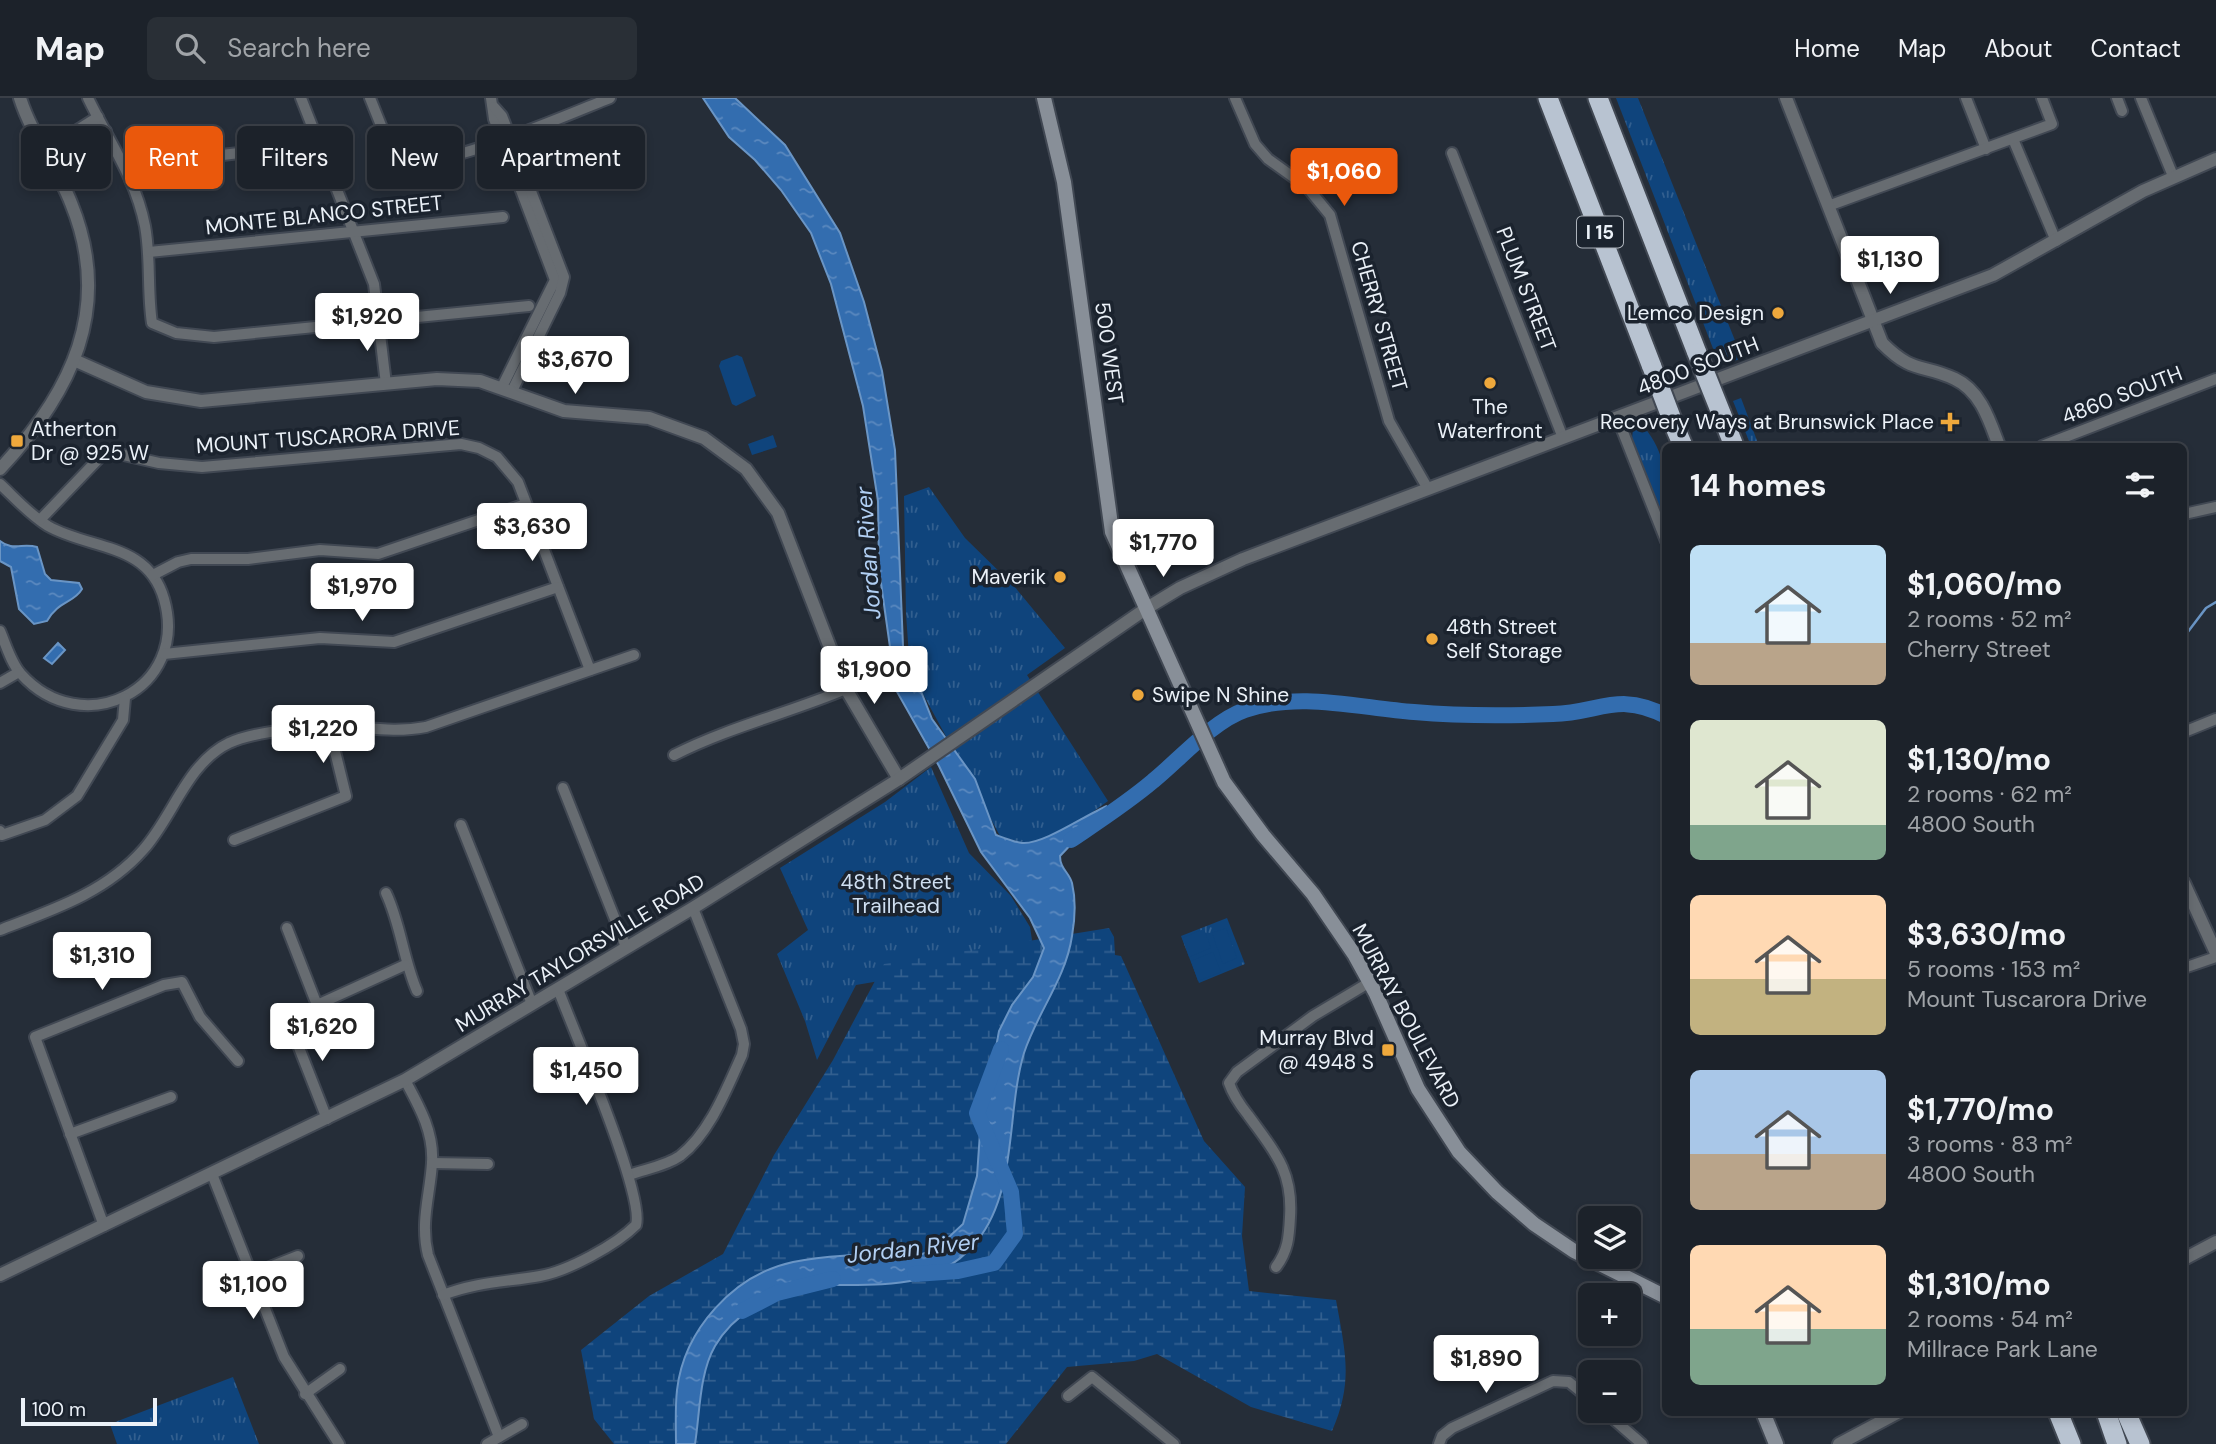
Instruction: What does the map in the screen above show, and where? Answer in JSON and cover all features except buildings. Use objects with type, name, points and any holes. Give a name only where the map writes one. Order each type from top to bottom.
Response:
[{"type":"highway","name":"I 15","points":[[1548,98],[1682,443]]},
{"type":"highway","name":"I 15","points":[[1601,104],[1733,443]]},
{"type":"highway","points":[[2060,1416],[2071,1444]]},
{"type":"highway","points":[[2107,1416],[2117,1444]]},
{"type":"highway","points":[[2128,1416],[2140,1444]]},
{"type":"main road","name":"500 WEST","points":[[1044,98],[1064,182],[1112,532],[1147,608]]},
{"type":"main road","name":"MURRAY BOULEVARD","points":[[1147,608],[1207,746],[1238,803],[1313,894],[1370,982],[1418,1089],[1440,1126],[1482,1177],[1534,1224],[1574,1251],[1662,1295]]},
{"type":"main road","points":[[1765,1416],[1776,1444]]},
{"type":"street","points":[[20,98],[33,126]]},
{"type":"street","points":[[88,98],[103,126]]},
{"type":"street","points":[[301,98],[313,126]]},
{"type":"street","points":[[370,98],[396,161],[405,163],[442,159],[477,148]]},
{"type":"street","points":[[537,126],[610,98]]},
{"type":"street","name":"CHERRY STREET","points":[[1235,98],[1255,144],[1268,159],[1307,187],[1330,215],[1389,421],[1428,489]]},
{"type":"street","points":[[1786,98],[1882,344],[1904,364],[1955,379],[1971,391],[1988,416],[1998,443]]},
{"type":"street","points":[[1966,98],[1986,149]]},
{"type":"street","points":[[1828,206],[2052,124],[2042,98]]},
{"type":"street","points":[[2117,98],[2122,111]]},
{"type":"street","points":[[2141,98],[2173,176]]},
{"type":"street","points":[[493,103],[494,119],[498,126]]},
{"type":"street","points":[[84,126],[98,117]]},
{"type":"street","points":[[2013,139],[2056,241]]},
{"type":"street","points":[[111,140],[125,166]]},
{"type":"street","name":"PLUM STREET","points":[[1452,153],[1563,438]]},
{"type":"street","name":"4800 SOUTH","points":[[1147,608],[1180,588],[1243,559],[1993,275],[2173,176],[2216,159]]},
{"type":"street","points":[[0,469],[47,415],[74,360],[85,314],[86,267],[72,206],[64,189]]},
{"type":"street","points":[[133,189],[149,252],[152,323],[176,333],[214,337],[528,306]]},
{"type":"street","points":[[337,189],[374,284],[386,384]]},
{"type":"street","points":[[507,389],[560,293],[564,277],[527,189]]},
{"type":"street","name":"MONTE BLANCO STREET","points":[[149,252],[503,217]]},
{"type":"street","points":[[74,360],[136,388],[185,400],[219,401],[455,378],[507,389],[564,411],[649,418],[680,427],[708,440],[746,470],[778,513],[846,689],[899,779]]},
{"type":"street","name":"4860 SOUTH","points":[[2050,443],[2216,379]]},
{"type":"street","points":[[1617,417],[1662,531]]},
{"type":"street","name":"MOUNT TUSCARORA DRIVE","points":[[40,520],[106,451],[159,464],[202,467],[461,444],[488,452],[506,466],[518,482],[590,670]]},
{"type":"street","points":[[0,484],[40,520],[57,530],[121,550],[153,575],[166,611],[164,654],[148,679],[125,698],[102,705],[66,704],[45,694],[19,672],[0,631]]},
{"type":"street","points":[[153,575],[178,562],[191,559],[248,559],[320,550],[378,554],[526,504]]},
{"type":"street","points":[[2187,513],[2216,507]]},
{"type":"street","points":[[164,654],[329,638],[394,642],[558,587]]},
{"type":"street","name":"MURRAY TAYLORSVILLE ROAD","points":[[0,1275],[405,1080],[693,908],[899,779],[1147,608]]},
{"type":"street","points":[[0,930],[79,899],[117,875],[153,838],[201,765],[228,743],[243,737],[329,727],[398,731],[426,727],[634,655]]},
{"type":"street","points":[[0,683],[19,672]]},
{"type":"street","points":[[674,755],[723,731],[785,713],[846,689]]},
{"type":"street","points":[[1,833],[45,820],[77,796],[123,720],[125,698]]},
{"type":"street","points":[[2187,731],[2216,719]]},
{"type":"street","points":[[234,840],[346,796],[329,727]]},
{"type":"street","points":[[564,788],[626,947]]},
{"type":"street","points":[[461,825],[532,1004]]},
{"type":"street","points":[[2187,890],[2216,955],[2187,967]]},
{"type":"street","points":[[386,893],[397,916],[405,965],[416,992]]},
{"type":"street","points":[[629,1175],[677,1158],[684,1152],[705,1127],[742,1055],[744,1044],[741,1029],[693,908]]},
{"type":"street","points":[[287,928],[317,1004]]},
{"type":"street","points":[[327,1118],[298,1045],[300,1034],[317,1004],[405,965]]},
{"type":"street","points":[[104,1226],[35,1037],[164,985],[182,982],[200,1017],[238,1061]]},
{"type":"street","points":[[1276,1267],[1289,1244],[1291,1197],[1288,1177],[1283,1164],[1236,1098],[1229,1083],[1237,1072],[1313,1016],[1370,982]]},
{"type":"street","points":[[443,1296],[473,1284],[556,1272],[636,1225],[638,1212],[629,1175],[558,989]]},
{"type":"street","points":[[405,1080],[427,1126],[432,1163],[423,1227],[428,1255],[499,1437]]},
{"type":"street","points":[[70,1134],[171,1097]]},
{"type":"street","points":[[432,1163],[488,1164]]},
{"type":"street","points":[[212,1174],[284,1357],[339,1444]]},
{"type":"street","points":[[2187,1257],[2216,1242]]},
{"type":"street","points":[[252,1274],[298,1256]]},
{"type":"street","points":[[305,1394],[340,1368]]},
{"type":"street","points":[[1068,1396],[1092,1377],[1174,1444]]},
{"type":"street","points":[[1439,1444],[1442,1436],[1452,1428],[1553,1381],[1569,1382],[1578,1389]]},
{"type":"street","points":[[1839,1444],[1892,1416]]},
{"type":"street","points":[[1617,1423],[1642,1444]]},
{"type":"street","points":[[487,1444],[522,1424]]},
{"type":"green space","points":[[1616,98],[1638,98],[1742,358],[1729,363],[1714,351]]},
{"type":"green space","points":[[737,355],[742,357],[756,396],[736,406],[732,404],[719,366],[721,361]]},
{"type":"green space","points":[[1741,398],[1758,443],[1750,443],[1733,401]]},
{"type":"green space","points":[[1640,422],[1657,447],[1662,463],[1662,516],[1632,439],[1633,429]]},
{"type":"green space","points":[[773,435],[777,447],[752,455],[748,444]]},
{"type":"green space","points":[[929,487],[965,538],[1014,586],[1065,648],[1027,675],[1108,801],[1055,839],[1029,845],[1000,836],[910,670],[904,496]]},
{"type":"green space","name":"48th Street Trailhead","points":[[931,767],[969,853],[1011,896],[1030,927],[1035,960],[950,969],[856,985],[817,1060],[805,1021],[777,954],[808,930],[780,868],[885,802]]},
{"type":"green space","points":[[1227,918],[1245,964],[1199,983],[1181,936]]},
{"type":"green space","points":[[1109,928],[1114,937],[1115,955],[1121,956],[1204,1141],[1245,1187],[1242,1236],[1249,1291],[1336,1300],[1346,1366],[1343,1397],[1332,1431],[1251,1407],[1157,1354],[1134,1361],[1067,1367],[1006,1444],[614,1444],[594,1419],[581,1350],[649,1296],[723,1254],[774,1155],[833,1060],[884,964]]},
{"type":"green space","points":[[1226,928],[1237,958],[1223,964],[1212,933]]},
{"type":"green space","points":[[1204,929],[1211,948],[1189,957],[1182,938]]},
{"type":"green space","points":[[1213,952],[1221,972],[1198,981],[1191,961]]},
{"type":"green space","points":[[233,1377],[259,1444],[117,1444],[110,1424]]},
{"type":"water","points":[[703,98],[735,98],[785,145],[840,233],[864,302],[882,371],[895,450],[903,646],[932,719],[975,779],[996,835],[1022,843],[1031,842],[1052,835],[1107,806],[1060,856],[1061,864],[1072,883],[1074,896],[1074,923],[1069,951],[1024,1053],[999,1199],[990,1221],[977,1241],[963,1256],[932,1275],[898,1283],[805,1285],[766,1300],[742,1315],[723,1335],[710,1357],[703,1381],[695,1444],[676,1444],[676,1397],[682,1368],[701,1327],[715,1308],[732,1292],[771,1269],[793,1262],[841,1256],[922,1254],[936,1249],[963,1224],[977,1176],[980,1133],[999,1031],[1012,1005],[1033,977],[1044,948],[1030,918],[981,852],[939,766],[896,690],[879,569],[878,501],[863,406],[831,284],[811,233],[781,190],[755,160],[729,137]]},
{"type":"water","points":[[0,541],[9,546],[37,547],[45,574],[51,580],[79,583],[82,589],[79,594],[51,614],[47,621],[34,624],[19,609],[11,567],[0,561]]},
{"type":"water","points":[[58,643],[65,650],[52,664],[44,658]]},
{"type":"waterway","points":[[2187,633],[2206,608],[2216,602]]},
{"type":"waterway","points":[[1071,840],[1143,789],[1221,723],[1233,715],[1266,704],[1329,702],[1466,715],[1569,713],[1622,704],[1635,705],[1662,714]]},
{"type":"waterway","name":"Jordan River","points":[[915,1274],[958,1271],[994,1263],[1015,1234],[1011,1192],[977,1113],[1001,1049]]},
{"type":"waterway","name":"Jordan River","points":[[742,1311],[777,1293],[833,1279]]},
{"type":"place","name":"Lemco Design","points":[[1778,313]]},
{"type":"place","name":"The Waterfront","points":[[1490,383]]},
{"type":"place","name":"Recovery Ways at Brunswick Place","points":[[1950,422]]},
{"type":"place","name":"Atherton Dr @ 925 W","points":[[17,441]]},
{"type":"place","name":"Maverik","points":[[1060,577]]},
{"type":"place","name":"48th Street Self Storage","points":[[1432,639]]},
{"type":"place","name":"Swipe N Shine","points":[[1138,695]]},
{"type":"place","name":"Murray Blvd @ 4948 S","points":[[1388,1050]]}]
